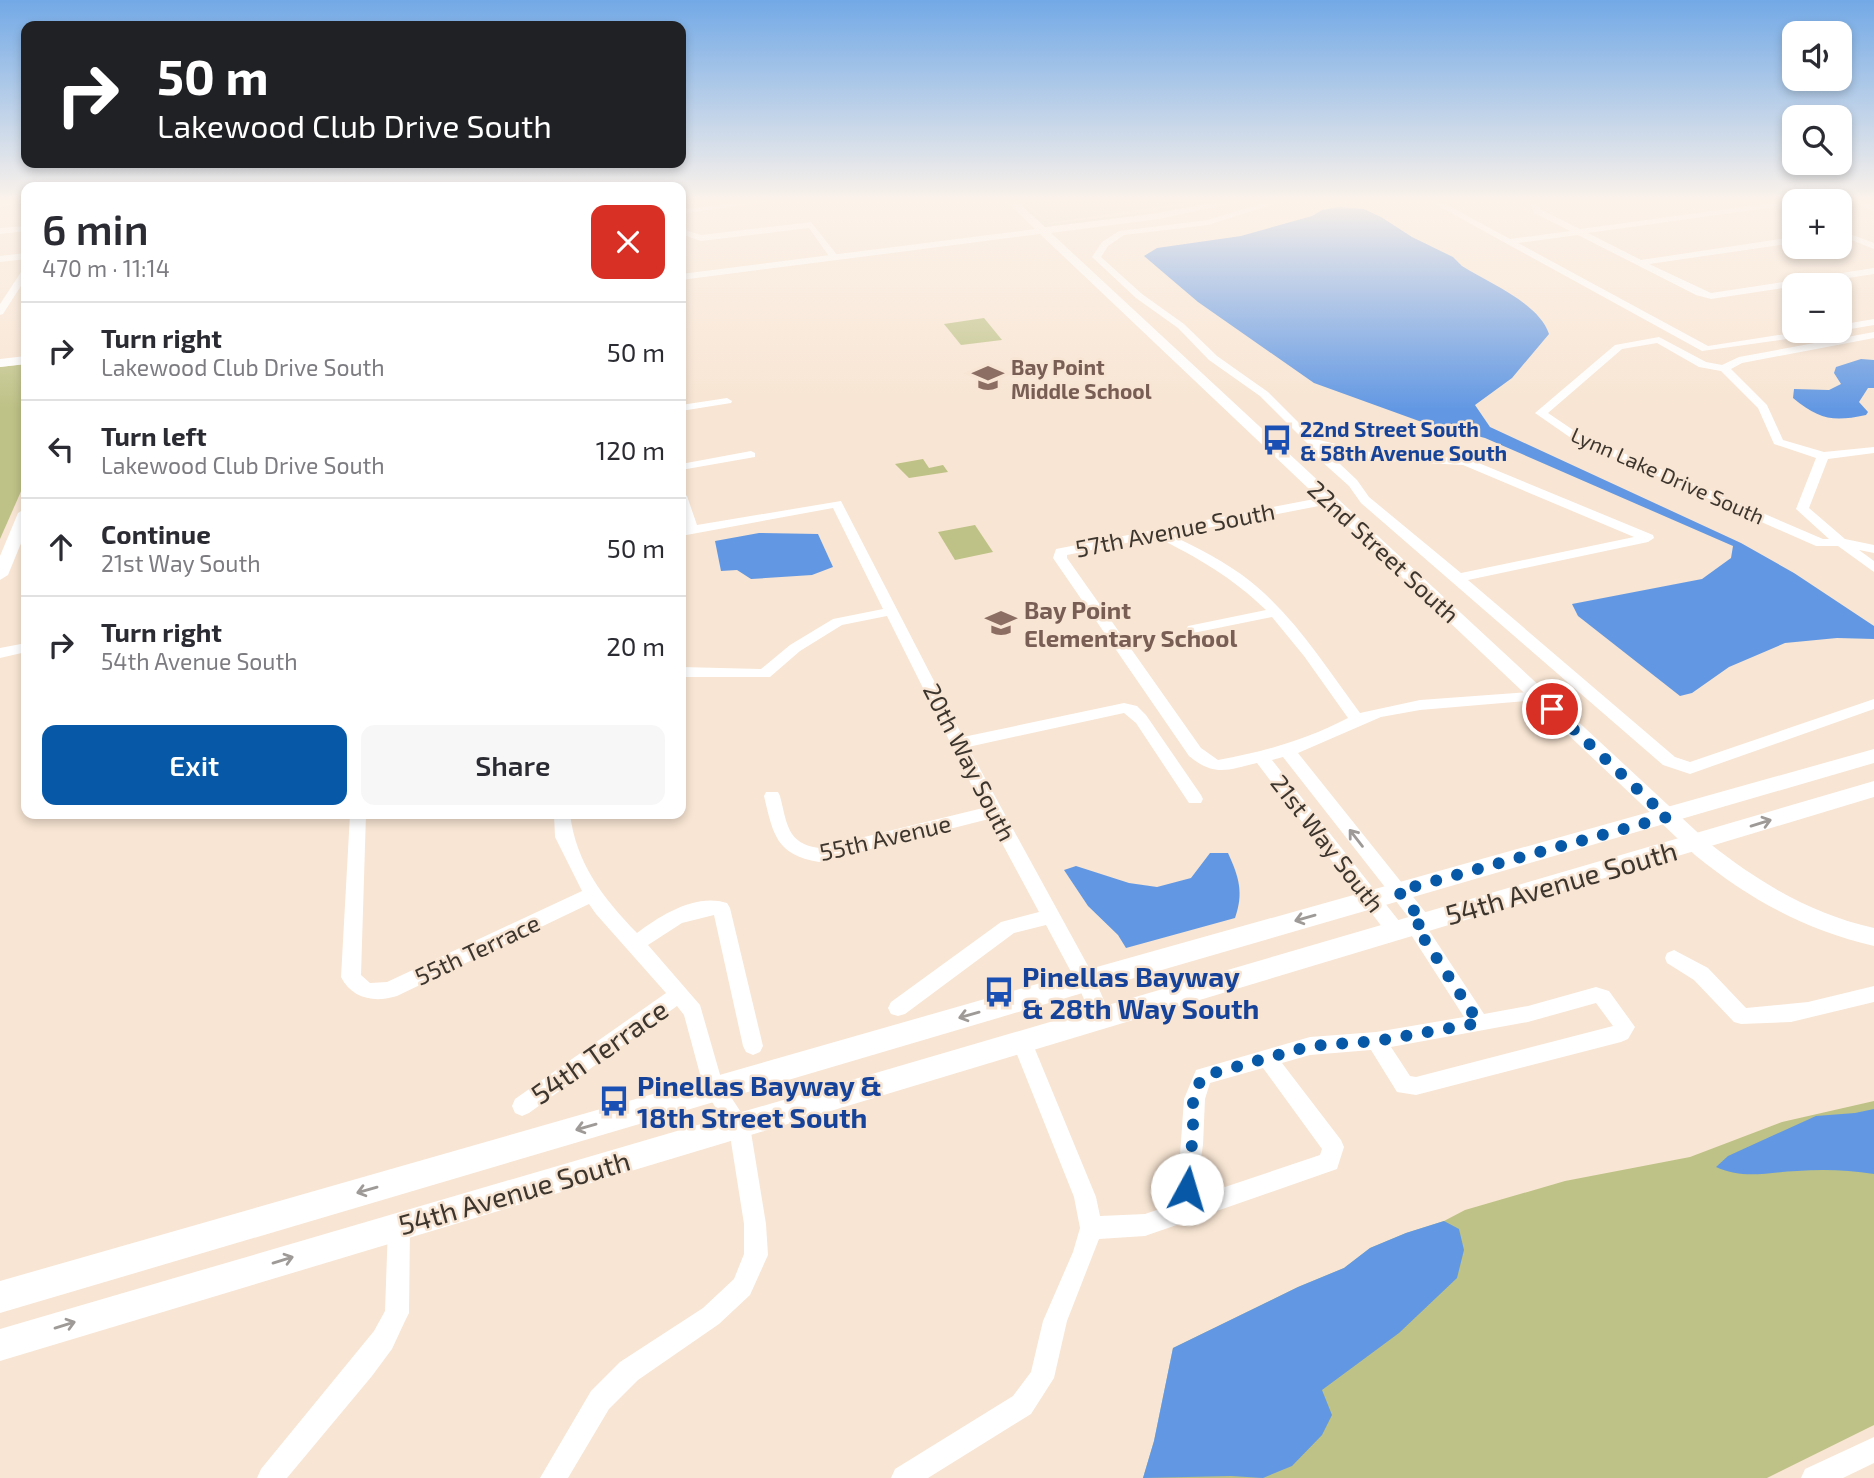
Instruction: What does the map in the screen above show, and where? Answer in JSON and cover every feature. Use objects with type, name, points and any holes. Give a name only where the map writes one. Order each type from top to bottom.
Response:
[{"type":"main road","name":"54th Avenue South","points":[[0,1297],[1086,981],[1874,756]]},
{"type":"main road","name":"54th Avenue South","points":[[0,1345],[1874,789]]},
{"type":"street","points":[[686,276],[727,271]]},
{"type":"street","name":"22nd Street South","points":[[1085,271],[1695,843],[1738,878],[1782,905],[1837,928],[1874,937]]},
{"type":"street","points":[[1111,271],[1139,296],[1181,326],[1213,358],[1264,394],[1311,441],[1324,458],[1353,483],[1365,500],[1669,761],[1689,768],[1874,704]]},
{"type":"street","points":[[1562,271],[1706,349],[1782,337]]},
{"type":"street","points":[[1656,271],[1699,293],[1711,296],[1874,271]]},
{"type":"street","points":[[0,312],[21,280]]},
{"type":"street","points":[[0,289],[16,288]]},
{"type":"street","points":[[1852,326],[1874,322]]},
{"type":"street","points":[[1874,335],[1739,360],[1724,368],[1763,407],[1778,442],[1823,456],[1874,450]]},
{"type":"street","name":"Lynn Lake Drive South","points":[[1724,368],[1703,365],[1659,340],[1619,347],[1541,413],[1575,436],[1821,543],[1841,542]]},
{"type":"street","points":[[0,363],[21,361]]},
{"type":"street","points":[[686,407],[727,401]]},
{"type":"street","points":[[1311,441],[1370,456],[1465,462],[1648,538],[1458,578]]},
{"type":"street","points":[[686,466],[751,455]]},
{"type":"street","name":"Lynn Lake Drive South","points":[[1823,456],[1802,509],[1874,568]]},
{"type":"street","name":"57th Avenue South","points":[[1260,756],[1218,766],[1208,763],[1195,752],[1060,558],[1061,552],[1330,499]]},
{"type":"street","name":"20th Way South","points":[[687,531],[837,504],[993,811],[1086,981],[1102,1018]]},
{"type":"street","points":[[0,575],[21,525]]},
{"type":"street","points":[[1155,532],[1216,563],[1256,593],[1315,660],[1356,719]]},
{"type":"street","points":[[1841,542],[1874,549]]},
{"type":"street","points":[[686,672],[765,674],[795,648],[838,622],[892,611]]},
{"type":"street","points":[[1193,629],[1275,612]]},
{"type":"street","points":[[0,653],[21,649]]},
{"type":"street","points":[[1260,756],[1286,750],[1336,732],[1356,719],[1436,703],[1536,695]]},
{"type":"street","points":[[960,744],[1124,708],[1132,710],[1142,719],[1195,799]]},
{"type":"street","name":"21st Way South","points":[[1286,750],[1398,891],[1412,926]]},
{"type":"street","name":"21st Way South","points":[[1260,756],[1371,899],[1412,926]]},
{"type":"street","name":"55th Avenue","points":[[772,796],[785,840],[792,848],[804,854],[819,855],[993,811]]},
{"type":"street","name":"55th Terrace","points":[[358,819],[351,977],[359,988],[377,993],[390,990],[593,894]]},
{"type":"street","points":[[552,1478],[600,1400],[629,1371],[711,1316],[742,1286],[756,1255],[755,1224],[739,1126],[714,1089],[693,1011],[602,909],[564,837],[562,819]]},
{"type":"street","points":[[636,944],[666,920],[701,909],[721,908],[753,1046]]},
{"type":"street","points":[[898,1008],[1008,927],[1051,916]]},
{"type":"street","points":[[1412,926],[1479,1023]]},
{"type":"street","points":[[1674,958],[1701,974],[1741,1016],[1761,1017],[1827,1007],[1874,994]]},
{"type":"street","points":[[1180,1213],[1187,1189],[1193,1135],[1193,1095],[1203,1076],[1310,1046],[1376,1041],[1479,1023],[1528,1014],[1596,995],[1602,997],[1625,1027],[1621,1033],[1416,1086],[1404,1085],[1376,1041]]},
{"type":"street","name":"54th Terrace","points":[[522,1106],[677,996]]},
{"type":"street","points":[[904,1478],[1022,1405],[1042,1378],[1055,1321],[1084,1253],[1091,1228],[1086,1197],[1022,1042]]},
{"type":"street","points":[[1091,1228],[1146,1225],[1329,1162],[1333,1147],[1266,1058]]},
{"type":"street","points":[[270,1478],[363,1367],[393,1322],[397,1313],[400,1282],[399,1226]]},
{"type":"street","points":[[1815,1478],[1874,1450]]},
{"type":"green space","points":[[984,318],[1002,340],[961,345],[944,324]]},
{"type":"green space","points":[[21,365],[21,491],[0,539],[0,367]]},
{"type":"green space","points":[[923,459],[929,468],[943,465],[948,472],[909,478],[895,464]]},
{"type":"green space","points":[[975,525],[993,552],[955,560],[938,532]]},
{"type":"green space","points":[[1874,1101],[1874,1425],[1767,1478],[1143,1478],[1154,1441],[1173,1348],[1298,1287],[1344,1268],[1370,1248],[1444,1221],[1465,1210],[1565,1181],[1690,1157],[1782,1122]]},
{"type":"water","points":[[1162,271],[1471,271],[1524,303],[1535,313],[1549,334],[1512,378],[1475,405],[1490,427],[1741,543],[1794,573],[1874,626],[1874,639],[1837,638],[1785,643],[1729,667],[1692,693],[1680,696],[1578,616],[1572,604],[1702,579],[1731,558],[1733,546],[1485,438],[1419,421],[1314,383],[1198,302]]},
{"type":"water","points":[[1861,359],[1874,360],[1874,388],[1868,388],[1859,402],[1868,412],[1866,415],[1827,417],[1811,411],[1793,398],[1794,389],[1829,390],[1841,384],[1834,373],[1836,367]]},
{"type":"water","points":[[759,533],[818,534],[833,567],[812,575],[751,579],[737,570],[721,571],[715,541]]},
{"type":"water","points":[[1210,853],[1228,853],[1235,870],[1240,893],[1235,918],[1126,948],[1118,935],[1088,906],[1064,870],[1076,866],[1129,883],[1157,887],[1191,878]]},
{"type":"water","points":[[1874,1109],[1874,1174],[1807,1170],[1746,1174],[1716,1167],[1728,1156],[1816,1116]]},
{"type":"water","points":[[1444,1221],[1459,1229],[1464,1250],[1457,1278],[1399,1333],[1322,1390],[1332,1415],[1322,1435],[1292,1466],[1263,1478],[1143,1478],[1154,1441],[1173,1348],[1298,1287],[1344,1268],[1370,1248]]},
{"type":"place","name":"Bay Point Middle School","points":[[988,378]]},
{"type":"place","name":"22nd Street South & 58th Avenue South","points":[[1277,440]]},
{"type":"place","name":"Bay Point Elementary School","points":[[1001,623]]},
{"type":"place","name":"Pinellas Bayway & 28th Way South","points":[[999,992]]},
{"type":"place","name":"Pinellas Bayway & 18th Street South","points":[[614,1101]]},
{"type":"route","points":[[1187,1189],[1193,1135],[1193,1095],[1203,1076],[1310,1046],[1376,1041],[1479,1023],[1415,925],[1424,923],[1398,891],[1667,817],[1552,709]]}]
